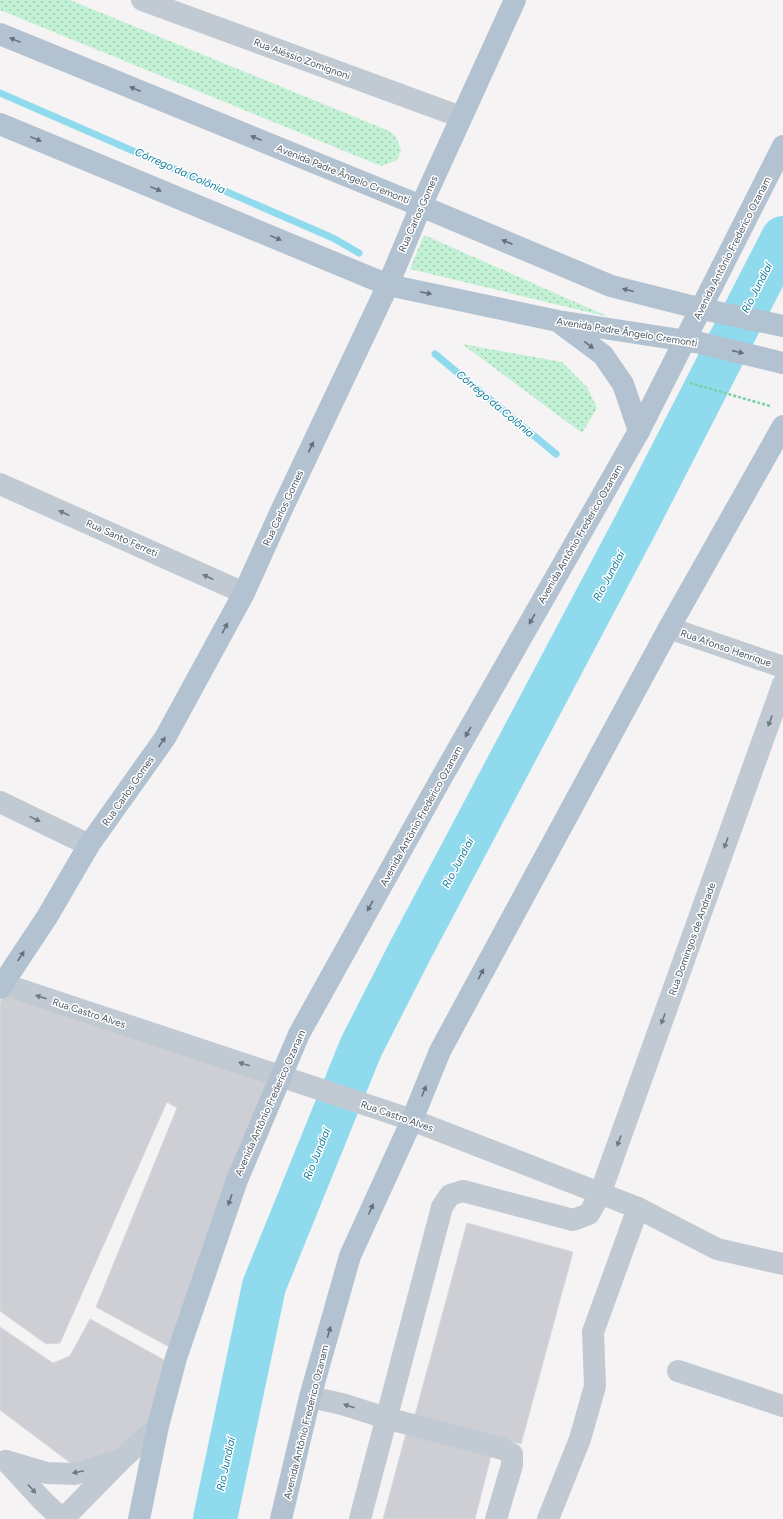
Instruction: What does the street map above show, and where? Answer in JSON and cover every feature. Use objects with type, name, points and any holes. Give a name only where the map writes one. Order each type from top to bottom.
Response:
[{"type":"main road","name":"Rua Carlos Gomes","points":[[1,986],[46,917],[89,845],[166,738],[244,593],[284,503],[388,285],[421,206],[515,0]]},
{"type":"main road","name":"Avenida Padre Ângelo Cremonti","points":[[0,34],[421,206],[611,286],[710,311],[783,326]]},
{"type":"main road","name":"Avenida Padre Ângelo Cremonti","points":[[0,124],[388,285],[558,321],[692,342],[783,363]]},
{"type":"main road","name":"Avenida Antônio Frederico Ozanam","points":[[139,1519],[158,1426],[176,1358],[237,1180],[299,1034],[438,784],[639,431],[710,311],[783,146]]},
{"type":"main road","points":[[558,321],[603,355],[623,384],[639,431]]},
{"type":"main road","name":"Avenida Antônio Frederico Ozanam","points":[[282,1519],[310,1397],[350,1256],[412,1120],[440,1052],[669,628],[783,426]]},
{"type":"street","name":"Rua Aléssio Zomignoni","points":[[142,0],[462,117]]},
{"type":"street","name":"Rua Santo Ferreti","points":[[0,484],[244,593]]},
{"type":"street","name":"Rua Afonso Henrique","points":[[669,628],[783,667]]},
{"type":"street","name":"Rua Domingos de Andrade","points":[[360,1519],[442,1207],[450,1195],[463,1191],[573,1220],[589,1214],[600,1194],[783,684]]},
{"type":"street","points":[[0,802],[89,845]]},
{"type":"street","name":"Rua Castro Alves","points":[[1,986],[304,1083],[412,1120],[638,1208],[717,1249],[783,1264]]},
{"type":"street","points":[[548,1519],[580,1439],[584,1419],[595,1386],[593,1332],[638,1208]]},
{"type":"street","points":[[678,1371],[783,1406]]},
{"type":"street","points":[[310,1397],[342,1404],[386,1418],[503,1449],[512,1454],[512,1465],[496,1519]]},
{"type":"street","points":[[3,1458],[42,1500],[63,1519],[121,1460],[158,1426]]},
{"type":"street","points":[[3,1458],[47,1473],[75,1474],[121,1460]]},
{"type":"path","points":[[687,383],[773,407]]},
{"type":"green space","points":[[0,0],[70,0],[389,131],[396,137],[401,150],[397,160],[381,166],[0,10]]},
{"type":"green space","points":[[424,235],[609,317],[410,269]]},
{"type":"green space","points":[[462,344],[562,362],[587,387],[597,408],[582,433]]},
{"type":"building","points":[[7,992],[270,1082],[171,1348],[96,1307],[177,1108],[167,1102],[60,1343],[46,1344],[0,1311],[0,1002]]},
{"type":"building","points":[[467,1223],[573,1252],[521,1444],[415,1415]]},
{"type":"building","points":[[90,1319],[166,1361],[152,1422],[119,1451],[72,1464],[0,1410],[0,1327],[53,1363],[70,1356]]},
{"type":"building","points":[[406,1433],[491,1456],[475,1519],[383,1519]]},
{"type":"waterway","name":"Córrego da Colônia","points":[[0,93],[333,238],[359,253]]},
{"type":"waterway","name":"Rio Jundiaí","points":[[215,1519],[264,1286],[361,1047],[411,949],[636,524],[783,238]]},
{"type":"waterway","name":"Córrego da Colônia","points":[[435,354],[556,454]]}]
